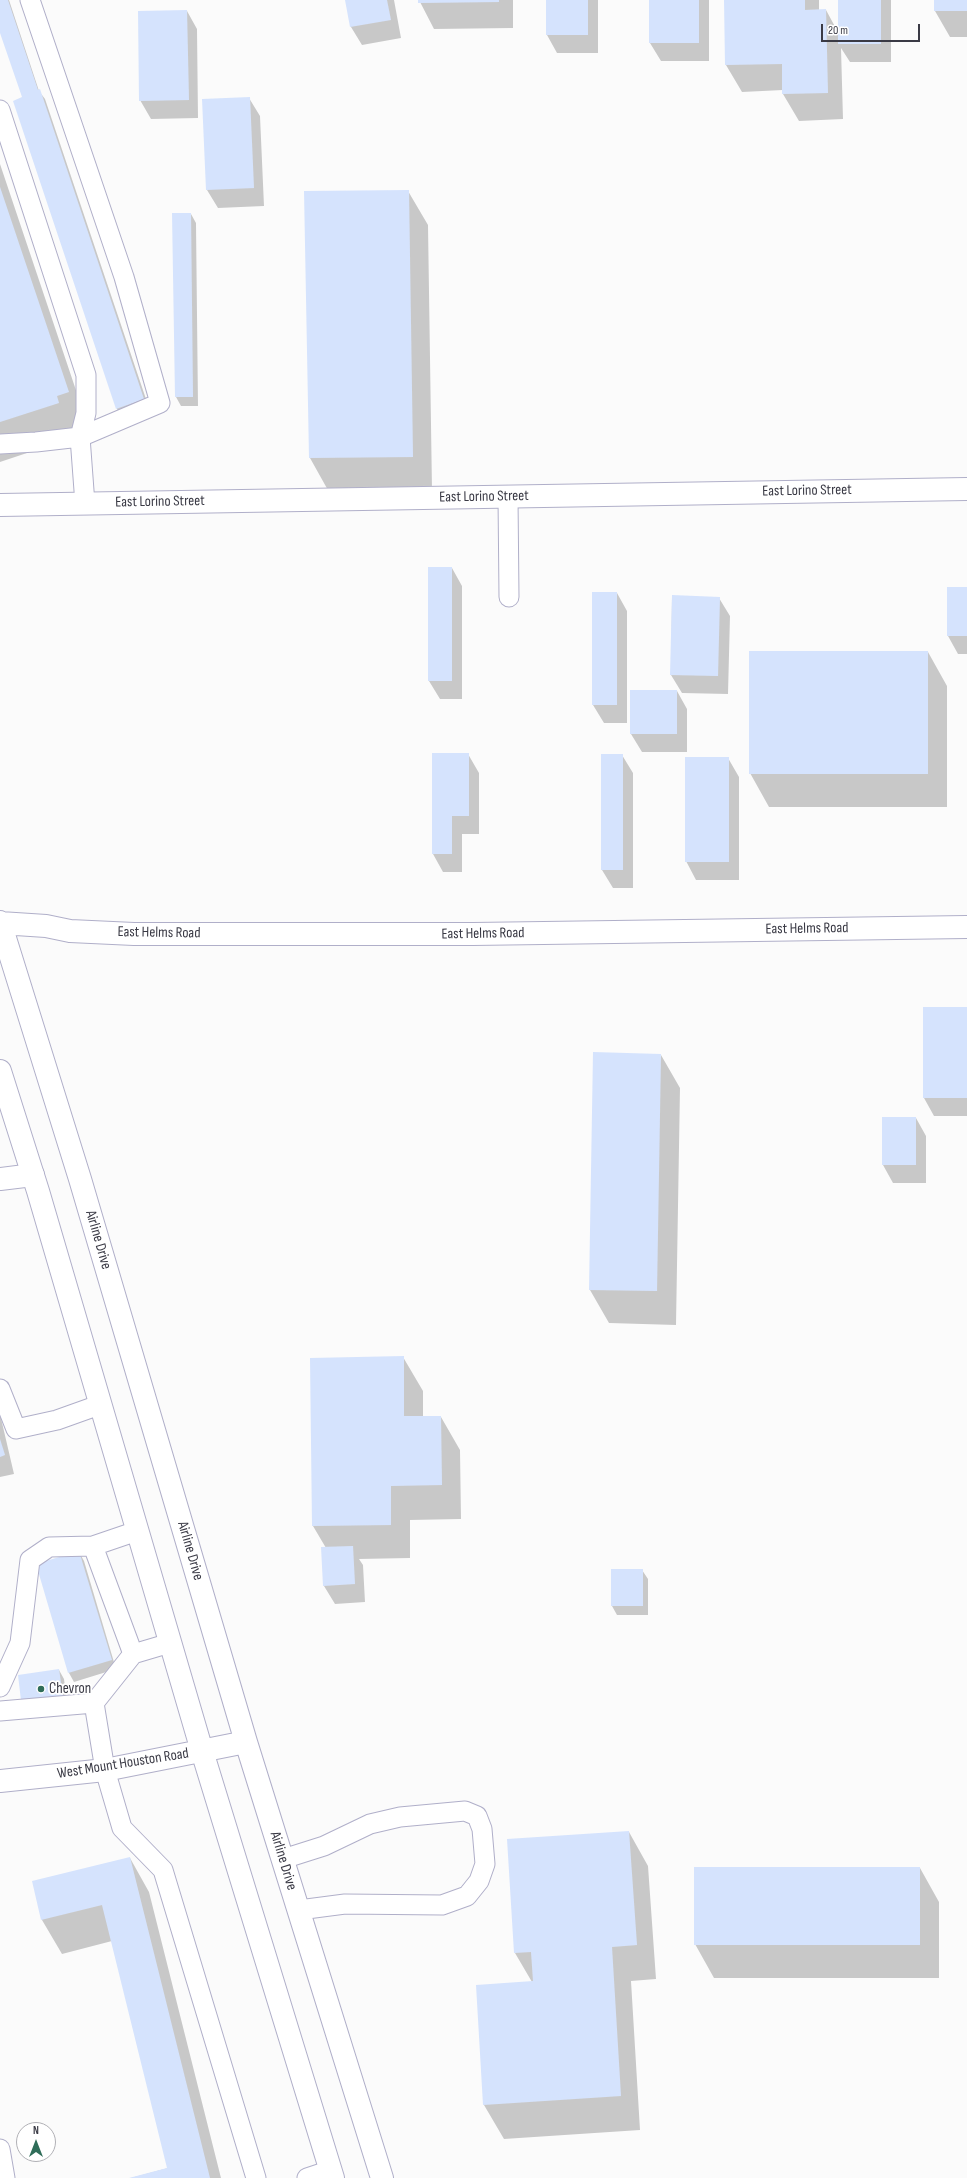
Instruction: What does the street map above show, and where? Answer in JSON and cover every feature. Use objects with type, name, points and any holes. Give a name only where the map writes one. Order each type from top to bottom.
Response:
[{"type":"main road","name":"East Lorino Street","points":[[0,505],[967,489]]},
{"type":"main road","name":"East Helms Road","points":[[0,923],[46,926],[70,931],[134,934],[473,934],[967,926]]},
{"type":"main road","name":"Airline Drive","points":[[0,923],[80,1179],[246,1742],[382,2178]]},
{"type":"main road","points":[[0,1071],[33,1175],[99,1405],[202,1751],[332,2174]]},
{"type":"main road","points":[[0,1178],[33,1175]]},
{"type":"main road","name":"West Mount Houston Road","points":[[0,1781],[105,1770],[246,1742]]},
{"type":"lane","points":[[0,444],[80,437],[160,402],[124,277],[30,0]]},
{"type":"lane","points":[[0,110],[86,375],[86,413],[80,437],[85,504]]},
{"type":"lane","points":[[508,496],[509,597]]},
{"type":"lane","points":[[0,1389],[16,1429],[57,1420],[99,1405]]},
{"type":"lane","points":[[0,1687],[20,1643],[30,1560],[49,1547],[93,1546],[137,1531]]},
{"type":"lane","points":[[93,1546],[133,1654]]},
{"type":"lane","points":[[0,1711],[94,1703],[133,1654],[170,1644]]},
{"type":"lane","points":[[94,1703],[105,1770],[122,1828],[163,1870],[256,2178]]},
{"type":"lane","points":[[283,1859],[324,1846],[370,1824],[400,1817],[465,1811],[477,1816],[482,1829],[485,1864],[479,1881],[467,1896],[442,1905],[345,1904],[298,1910]]},
{"type":"lane","points":[[0,2149],[5,2178]]},
{"type":"lane","points":[[307,2178],[332,2174]]},
{"type":"building","points":[[0,0],[8,0],[38,90],[40,89],[144,399],[116,409],[13,101],[22,97],[0,33]]},
{"type":"building","points":[[345,0],[387,0],[391,20],[350,27]]},
{"type":"building","points":[[418,0],[499,0],[499,2],[418,3]]},
{"type":"building","points":[[546,0],[588,0],[588,35],[546,35]]},
{"type":"building","points":[[649,0],[699,0],[699,43],[649,43]]},
{"type":"building","points":[[724,0],[805,0],[805,10],[826,9],[828,93],[782,94],[782,64],[725,65]]},
{"type":"building","points":[[838,0],[881,0],[881,44],[838,44]]},
{"type":"building","points":[[934,0],[967,0],[967,11],[934,11]]},
{"type":"building","points":[[187,10],[189,100],[139,101],[138,11]]},
{"type":"building","points":[[250,97],[254,188],[206,190],[202,99]]},
{"type":"building","points":[[0,187],[69,392],[57,396],[59,403],[0,422]]},
{"type":"building","points":[[409,190],[413,457],[309,458],[304,191]]},
{"type":"building","points":[[172,213],[191,213],[193,397],[175,397]]},
{"type":"building","points":[[428,567],[452,567],[452,681],[428,681]]},
{"type":"building","points":[[947,587],[967,587],[967,636],[947,636]]},
{"type":"building","points":[[592,592],[617,592],[617,705],[592,705]]},
{"type":"building","points":[[672,595],[720,597],[718,676],[670,675]]},
{"type":"building","points":[[749,651],[928,651],[928,774],[749,774]]},
{"type":"building","points":[[630,690],[677,690],[677,734],[630,734]]},
{"type":"building","points":[[432,753],[469,753],[469,816],[452,816],[452,854],[432,854]]},
{"type":"building","points":[[601,754],[623,754],[623,870],[601,870]]},
{"type":"building","points":[[685,757],[729,757],[729,862],[685,862]]},
{"type":"building","points":[[923,1007],[967,1007],[967,1098],[923,1098]]},
{"type":"building","points":[[593,1052],[661,1054],[657,1291],[589,1290]]},
{"type":"building","points":[[882,1117],[916,1117],[916,1165],[882,1165]]},
{"type":"building","points":[[404,1356],[404,1416],[441,1416],[442,1485],[391,1486],[391,1525],[312,1526],[310,1358]]},
{"type":"building","points":[[0,1439],[5,1455],[0,1457]]},
{"type":"building","points":[[353,1546],[355,1584],[323,1586],[321,1547]]},
{"type":"building","points":[[79,1551],[112,1660],[68,1673],[36,1564]]},
{"type":"building","points":[[611,1569],[643,1569],[643,1606],[611,1606]]},
{"type":"building","points":[[59,1669],[64,1703],[22,1709],[18,1675]]},
{"type":"building","points":[[629,1831],[637,1945],[612,1947],[621,2096],[483,2105],[476,1985],[533,1981],[531,1952],[514,1953],[507,1839]]},
{"type":"building","points":[[130,1857],[210,2178],[129,2178],[167,2168],[102,1905],[41,1920],[32,1881]]},
{"type":"building","points":[[694,1867],[920,1867],[920,1945],[694,1945]]},
{"type":"place","name":"Chevron","points":[[41,1689]]}]
